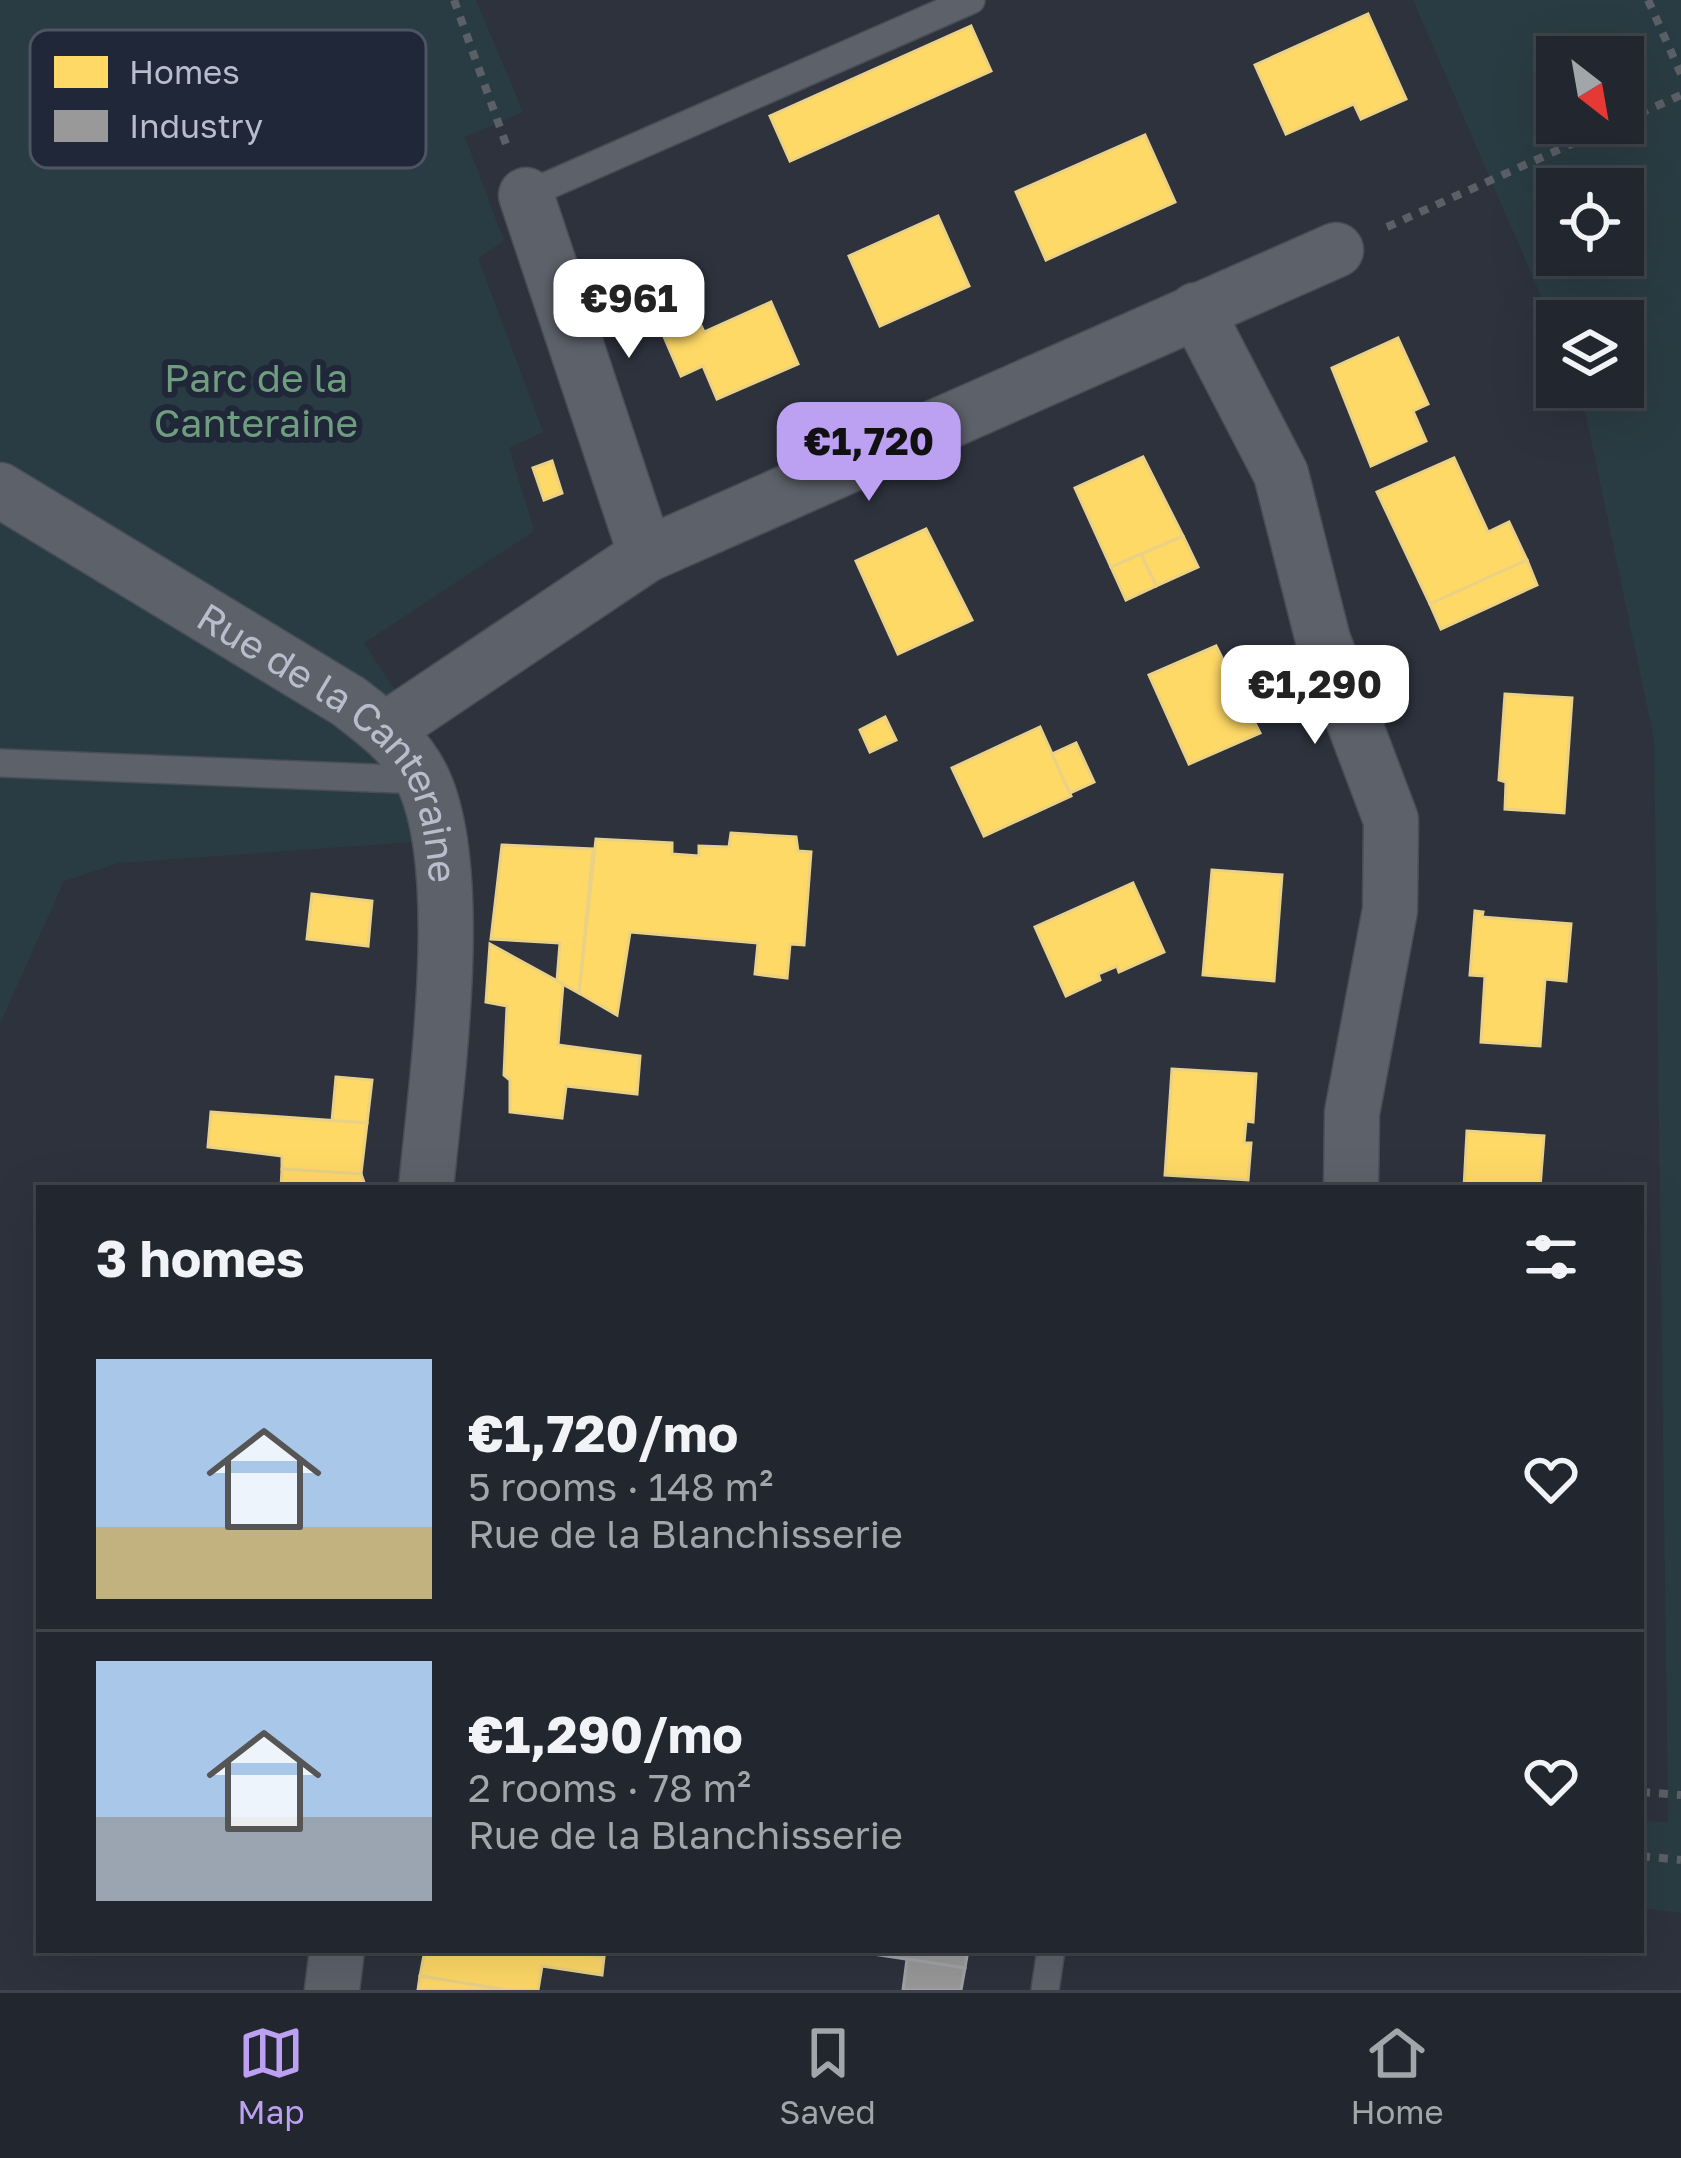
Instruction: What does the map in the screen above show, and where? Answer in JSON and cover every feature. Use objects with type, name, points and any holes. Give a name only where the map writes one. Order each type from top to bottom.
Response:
[{"type":"street","points":[[526,195],[646,554]]},
{"type":"street","points":[[386,730],[646,554],[1336,250]]},
{"type":"street","points":[[1196,310],[1281,474],[1323,640],[1390,820],[1394,877],[1352,1113],[1351,1185]]},
{"type":"street","name":"Rue de la Canteraine","points":[[10,504],[386,730],[423,781],[434,810],[444,968],[426,1185]]},
{"type":"street","points":[[332,1990],[337,1953]]},
{"type":"lane","points":[[526,195],[971,0]]},
{"type":"lane","points":[[0,763],[423,781]]},
{"type":"lane","points":[[1046,1990],[1051,1953]]},
{"type":"path","points":[[454,0],[526,195]]},
{"type":"path","points":[[1648,0],[1681,74]]},
{"type":"path","points":[[1644,112],[1681,95]]},
{"type":"path","points":[[1336,250],[1572,144]]},
{"type":"path","points":[[1644,1792],[1681,1795]]},
{"type":"path","points":[[1644,1856],[1681,1860]]},
{"type":"green space","name":"Parc de la Canteraine","points":[[0,0],[476,0],[523,112],[465,137],[504,241],[478,258],[543,432],[509,448],[534,531],[364,643],[395,690],[412,842],[118,863],[64,881],[0,1024]]},
{"type":"green space","points":[[1413,0],[1681,0],[1681,1913],[1644,1908],[1644,1821],[1668,1822],[1654,739],[1584,408],[1644,408],[1644,300],[1543,300]]},
{"type":"building: Homes","points":[[1368,14],[1406,99],[1361,119],[1354,104],[1286,134],[1255,65]]},
{"type":"building: Homes","points":[[971,26],[991,71],[790,161],[770,116]]},
{"type":"building: Homes","points":[[1145,135],[1175,202],[1046,260],[1016,192]]},
{"type":"building: Homes","points":[[938,216],[969,286],[880,326],[849,256]]},
{"type":"building: Homes","points":[[771,302],[798,364],[717,399],[703,366],[681,376],[662,332],[697,317],[704,332]]},
{"type":"building: Homes","points":[[1398,338],[1428,404],[1413,411],[1426,441],[1371,466],[1332,368]]},
{"type":"building: Homes","points":[[1143,457],[1183,536],[1111,567],[1075,488]]},
{"type":"building: Homes","points":[[1454,458],[1488,532],[1509,522],[1527,560],[1430,604],[1377,492]]},
{"type":"building: Homes","points":[[552,461],[562,493],[544,500],[533,468]]},
{"type":"building: Homes","points":[[926,529],[972,620],[898,654],[856,561]]},
{"type":"building: Homes","points":[[1183,536],[1198,567],[1156,586],[1141,554]]},
{"type":"building: Homes","points":[[1141,554],[1156,586],[1126,600],[1111,567]]},
{"type":"building: Homes","points":[[1527,560],[1537,585],[1441,629],[1430,604]]},
{"type":"building: Homes","points":[[1216,646],[1260,733],[1189,764],[1149,675]]},
{"type":"building: Homes","points":[[1505,694],[1572,698],[1564,813],[1505,809],[1506,782],[1499,780]]},
{"type":"building: Homes","points":[[885,717],[896,740],[870,752],[860,730]]},
{"type":"building: Homes","points":[[1040,727],[1071,796],[984,836],[952,768]]},
{"type":"building: Homes","points":[[1076,743],[1094,782],[1070,793],[1052,754]]},
{"type":"building: Homes","points":[[731,833],[796,837],[798,851],[811,852],[804,945],[790,944],[787,978],[755,974],[758,943],[630,932],[617,1015],[579,993],[596,839],[672,843],[672,854],[699,856],[699,846],[729,847]]},
{"type":"building: Homes","points":[[502,845],[593,849],[579,993],[557,981],[560,943],[491,939]]},
{"type":"building: Homes","points":[[1212,870],[1282,875],[1274,981],[1203,975]]},
{"type":"building: Homes","points":[[1133,883],[1164,952],[1119,972],[1117,966],[1098,974],[1100,980],[1066,996],[1035,927]]},
{"type":"building: Homes","points":[[312,894],[372,901],[368,946],[307,939]]},
{"type":"building: Homes","points":[[1475,911],[1483,912],[1482,917],[1571,924],[1566,981],[1545,979],[1540,1046],[1481,1042],[1485,976],[1470,975]]},
{"type":"building: Homes","points":[[490,944],[563,984],[558,1045],[640,1056],[637,1094],[566,1086],[562,1118],[510,1112],[510,1080],[504,1075],[507,1006],[486,1002]]},
{"type":"building: Homes","points":[[1172,1069],[1256,1074],[1253,1122],[1246,1121],[1244,1143],[1251,1143],[1248,1180],[1165,1175]]},
{"type":"building: Homes","points":[[336,1077],[372,1080],[367,1123],[332,1121]]},
{"type":"building: Homes","points":[[211,1112],[367,1123],[361,1174],[282,1169],[282,1156],[208,1147]]},
{"type":"building: Homes","points":[[1467,1131],[1544,1136],[1540,1185],[1464,1185]]},
{"type":"building: Homes","points":[[282,1169],[361,1174],[365,1185],[281,1185]]},
{"type":"building: Homes","points":[[424,1953],[604,1957],[602,1975],[542,1966],[538,1990],[507,1990],[420,1976]]},
{"type":"building: Homes","points":[[420,1976],[507,1990],[418,1990]]},
{"type":"building: Industry","points":[[873,1953],[968,1953],[965,1968]]},
{"type":"building: Industry","points":[[907,1959],[965,1968],[961,1990],[903,1990]]}]
